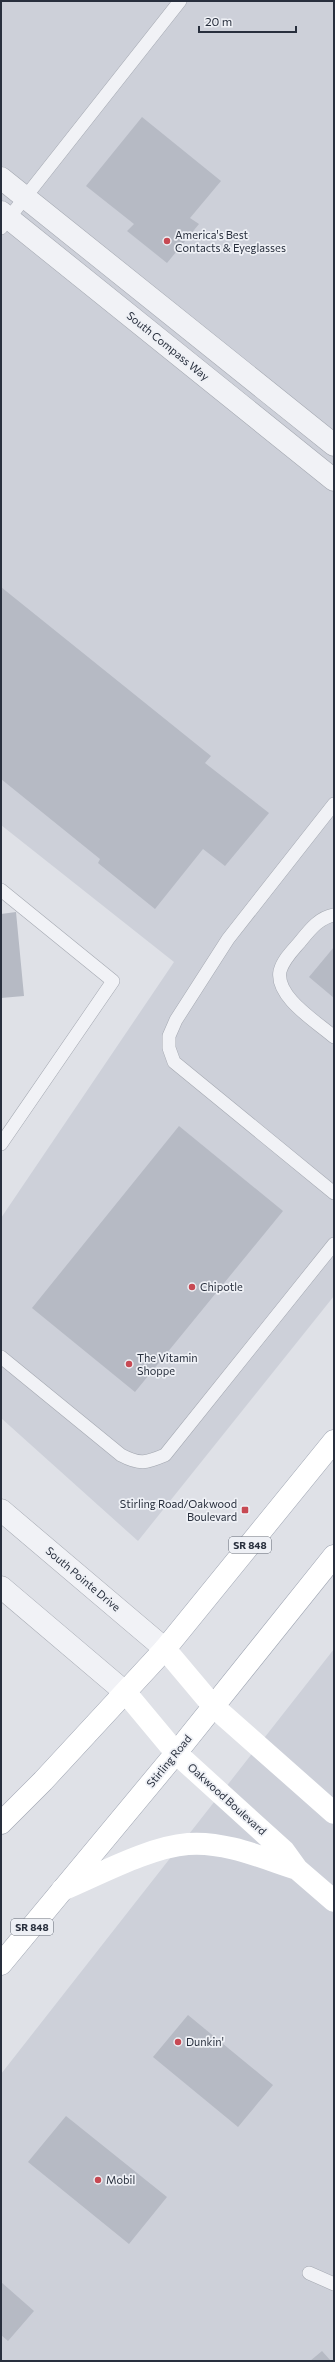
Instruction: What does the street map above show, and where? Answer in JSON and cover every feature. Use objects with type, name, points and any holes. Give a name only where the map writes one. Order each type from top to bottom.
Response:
[{"type":"main road","name":"SR 848","points":[[1,1822],[126,1693],[165,1649],[334,1441]]},
{"type":"main road","name":"Stirling Road","points":[[1,1964],[176,1753],[334,1556]]},
{"type":"main road","points":[[165,1649],[213,1706],[334,1813]]},
{"type":"main road","name":"Oakwood Boulevard","points":[[126,1693],[176,1753],[284,1851],[297,1869],[334,1901]]},
{"type":"main road","points":[[62,1890],[163,1848],[188,1844],[226,1847],[297,1869]]},
{"type":"street","points":[[1,178],[334,445]]},
{"type":"street","name":"South Compass Way","points":[[4,219],[334,480]]},
{"type":"street","name":"South Pointe Drive","points":[[1,1510],[165,1649]]},
{"type":"street","points":[[1,1587],[126,1693]]},
{"type":"lane","points":[[4,219],[25,197],[180,1]]},
{"type":"lane","points":[[334,804],[228,939],[176,1020],[169,1036],[169,1048],[174,1062],[334,1193]]},
{"type":"lane","points":[[1,890],[113,981],[1,1144]]},
{"type":"lane","points":[[334,915],[314,924],[286,959],[280,971],[281,983],[286,994],[334,1036]]},
{"type":"lane","points":[[1,1357],[121,1455],[136,1463],[150,1462],[165,1454],[334,1244]]},
{"type":"lane","points":[[309,2273],[334,2284]]},
{"type":"shaded area","points":[[1,1],[334,1],[334,1296],[138,1541],[1,1418],[1,1218],[174,962],[1,825]]},
{"type":"shaded area","points":[[334,1649],[334,2361],[1,2361],[1,2074]]},
{"type":"building","points":[[142,117],[221,181],[190,218],[199,224],[167,263],[127,231],[134,224],[86,186]]},
{"type":"building","points":[[1,587],[211,756],[205,763],[269,813],[225,866],[203,849],[155,909],[98,863],[100,859],[1,779]]},
{"type":"building","points":[[16,912],[24,996],[1,998],[1,914]]},
{"type":"building","points":[[334,947],[334,998],[309,977]]},
{"type":"building","points":[[179,1126],[283,1211],[135,1392],[32,1308]]},
{"type":"building","points":[[188,2015],[273,2085],[238,2127],[153,2057]]},
{"type":"building","name":"Mobil","points":[[66,2116],[167,2197],[129,2244],[28,2162]]},
{"type":"building","points":[[1,2282],[34,2311],[8,2341],[1,2335]]},
{"type":"building","points":[[322,2351],[331,2361],[310,2361]]},
{"type":"place","name":"America's Best Contacts & Eyeglasses","points":[[167,241]]},
{"type":"place","name":"Chipotle","points":[[192,1287]]},
{"type":"place","name":"The Vitamin Shoppe","points":[[129,1364]]},
{"type":"place","name":"Stirling Road/Oakwood Boulevard","points":[[245,1510]]},
{"type":"place","name":"Dunkin'","points":[[178,2042]]},
{"type":"place","name":"Mobil","points":[[98,2180]]}]
